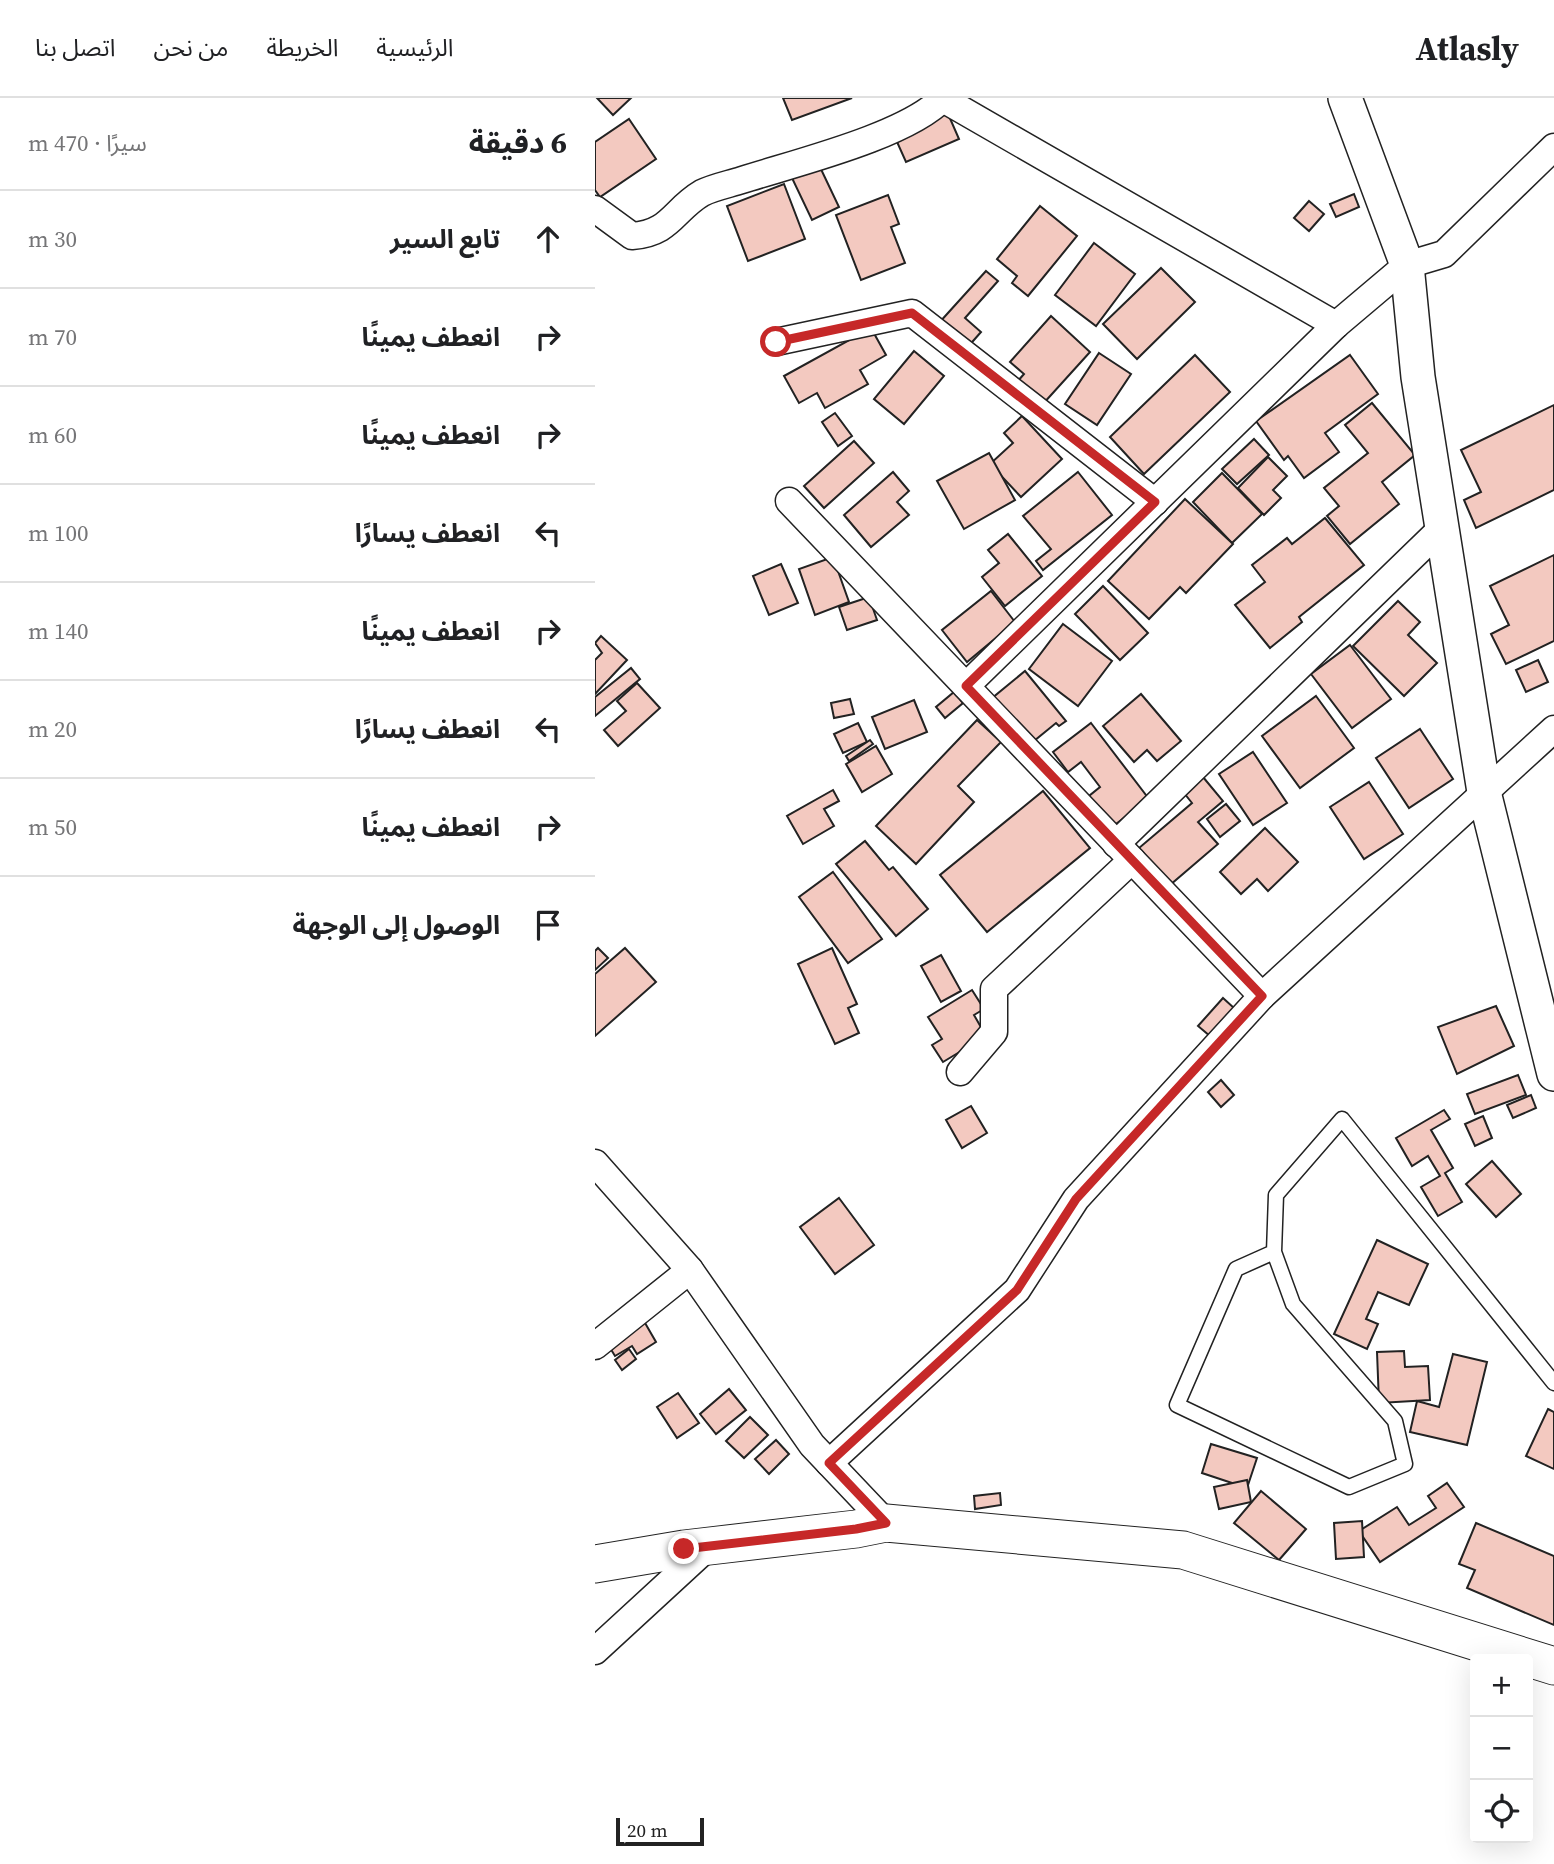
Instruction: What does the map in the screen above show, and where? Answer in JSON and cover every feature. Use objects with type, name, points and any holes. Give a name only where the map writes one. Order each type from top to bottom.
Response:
[{"type":"main road","points":[[595,1564],[886,1523],[1183,1550],[1554,1667]]},
{"type":"street","points":[[1345,98],[1407,265],[1418,377],[1484,792],[1554,1074]]},
{"type":"street","points":[[595,209],[632,236],[650,235],[670,223],[701,194],[888,132],[925,114],[943,99],[1336,325]]},
{"type":"street","points":[[966,686],[1336,325],[1407,265],[1444,254],[1554,147]]},
{"type":"street","points":[[776,342],[912,313],[1155,502]]},
{"type":"street","points":[[789,501],[1262,996]]},
{"type":"street","points":[[960,1072],[995,1032],[994,989],[1124,852],[1442,528]]},
{"type":"street","points":[[829,1463],[1017,1290],[1076,1199],[1262,996],[1554,729]]},
{"type":"street","points":[[595,1163],[690,1270],[812,1445],[886,1523]]},
{"type":"street","points":[[595,1346],[690,1270]]},
{"type":"street","points":[[595,1651],[708,1546]]},
{"type":"lane","points":[[1274,1252],[1236,1269],[1177,1405],[1349,1487],[1405,1464],[1395,1421],[1293,1304],[1274,1252],[1276,1195],[1342,1119],[1554,1383]]},
{"type":"building","points":[[597,98],[631,98],[613,115]]},
{"type":"building","points":[[783,98],[852,98],[792,120]]},
{"type":"building","points":[[942,100],[959,139],[906,162],[889,124]]},
{"type":"building","points":[[629,119],[656,159],[600,197],[595,190],[595,142]]},
{"type":"building","points":[[819,165],[839,207],[812,220],[792,178]]},
{"type":"building","points":[[784,184],[805,239],[748,261],[727,206]]},
{"type":"building","points":[[1354,194],[1359,207],[1336,217],[1330,204]]},
{"type":"building","points":[[888,195],[899,224],[891,227],[905,263],[861,280],[836,215]]},
{"type":"building","points":[[1309,201],[1324,214],[1309,231],[1294,218]]},
{"type":"building","points":[[1040,206],[1077,236],[1028,296],[1012,283],[1017,276],[997,259]]},
{"type":"building","points":[[1094,243],[1135,274],[1096,326],[1055,295]]},
{"type":"building","points":[[1161,268],[1195,302],[1137,359],[1103,324]]},
{"type":"building","points":[[986,271],[998,281],[965,318],[981,332],[966,349],[938,324]]},
{"type":"building","points":[[1051,316],[1090,352],[1042,405],[1017,382],[1024,374],[1010,362]]},
{"type":"building","points":[[871,328],[886,355],[860,370],[868,384],[825,408],[817,393],[799,403],[784,376]]},
{"type":"building","points":[[914,351],[944,376],[904,424],[874,399]]},
{"type":"building","points":[[1099,353],[1131,374],[1097,425],[1065,404]]},
{"type":"building","points":[[1195,355],[1230,392],[1144,474],[1110,437]]},
{"type":"building","points":[[1350,355],[1378,394],[1325,433],[1339,452],[1304,478],[1288,456],[1284,460],[1256,421]]},
{"type":"building","points":[[1372,403],[1415,455],[1382,482],[1399,504],[1350,544],[1327,516],[1339,506],[1324,488],[1368,453],[1345,425]]},
{"type":"building","points":[[1554,405],[1554,490],[1476,528],[1464,500],[1481,492],[1461,450]]},
{"type":"building","points":[[835,413],[852,436],[838,446],[822,422]]},
{"type":"building","points":[[1022,416],[1062,459],[1021,497],[990,464],[1013,443],[1004,433]]},
{"type":"building","points":[[1254,439],[1269,455],[1237,484],[1222,469]]},
{"type":"building","points":[[854,441],[874,463],[824,508],[804,486]]},
{"type":"building","points":[[989,453],[1015,500],[964,529],[937,481]]},
{"type":"building","points":[[1268,457],[1287,476],[1273,490],[1281,498],[1264,515],[1238,488]]},
{"type":"building","points":[[893,472],[909,491],[897,502],[909,515],[871,547],[844,515]]},
{"type":"building","points":[[1078,472],[1112,515],[1043,570],[1036,561],[1051,549],[1023,516]]},
{"type":"building","points":[[1222,473],[1262,514],[1232,543],[1193,502]]},
{"type":"building","points":[[1185,499],[1233,544],[1186,593],[1180,587],[1149,619],[1108,581]]},
{"type":"building","points":[[1325,518],[1364,565],[1299,617],[1302,622],[1270,648],[1235,605],[1265,582],[1252,565],[1287,538],[1292,544]]},
{"type":"building","points":[[1008,534],[1042,576],[1005,606],[982,577],[999,563],[988,550]]},
{"type":"building","points":[[1554,555],[1554,641],[1506,664],[1491,634],[1509,625],[1490,586]]},
{"type":"building","points":[[833,557],[849,602],[815,615],[799,569]]},
{"type":"building","points":[[781,564],[798,603],[769,615],[753,576]]},
{"type":"building","points":[[1103,586],[1148,633],[1120,660],[1075,614]]},
{"type":"building","points":[[991,591],[1015,622],[967,662],[942,630]]},
{"type":"building","points":[[869,597],[877,620],[847,630],[839,607]]},
{"type":"building","points":[[1398,601],[1420,622],[1408,635],[1437,663],[1404,696],[1353,646]]},
{"type":"building","points":[[1063,624],[1112,661],[1078,706],[1029,669]]},
{"type":"building","points":[[601,636],[627,660],[595,694],[595,660],[602,653],[595,643]]},
{"type":"building","points":[[1350,645],[1391,699],[1352,728],[1311,674]]},
{"type":"building","points":[[1538,660],[1548,682],[1526,692],[1516,670]]},
{"type":"building","points":[[631,668],[640,679],[595,716],[595,697]]},
{"type":"building","points":[[1025,671],[1066,721],[1059,726],[1056,723],[1029,745],[991,699]]},
{"type":"building","points":[[637,683],[660,708],[618,746],[604,730],[626,711],[617,701]]},
{"type":"building","points":[[954,692],[963,703],[945,718],[936,707]]},
{"type":"building","points":[[1141,694],[1181,741],[1157,761],[1147,750],[1134,762],[1103,726]]},
{"type":"building","points":[[1316,696],[1354,748],[1300,788],[1262,736]]},
{"type":"building","points":[[850,699],[854,714],[834,718],[831,703]]},
{"type":"building","points":[[914,700],[927,732],[885,749],[872,717]]},
{"type":"building","points":[[977,720],[1001,742],[958,786],[974,802],[916,864],[876,826]]},
{"type":"building","points":[[858,723],[867,742],[843,753],[834,734]]},
{"type":"building","points":[[1091,723],[1149,799],[1108,830],[1084,800],[1100,787],[1081,762],[1068,772],[1053,752]]},
{"type":"building","points":[[1420,729],[1453,779],[1409,808],[1376,758]]},
{"type":"building","points":[[870,740],[873,744],[849,761],[846,756]]},
{"type":"building","points":[[876,746],[892,774],[862,792],[846,764]]},
{"type":"building","points":[[1253,752],[1287,803],[1253,825],[1219,774]]},
{"type":"building","points":[[1203,777],[1223,801],[1198,822],[1218,844],[1170,885],[1139,848],[1192,803],[1184,793]]},
{"type":"building","points":[[1369,782],[1403,834],[1364,859],[1330,807]]},
{"type":"building","points":[[833,790],[839,801],[824,809],[834,826],[803,844],[787,816]]},
{"type":"building","points":[[1043,791],[1090,848],[987,932],[940,875]]},
{"type":"building","points":[[1226,804],[1240,821],[1220,837],[1207,819]]},
{"type":"building","points":[[1265,828],[1298,862],[1268,891],[1257,879],[1241,894],[1220,872]]},
{"type":"building","points":[[865,841],[889,870],[893,867],[928,909],[896,936],[836,864]]},
{"type":"building","points":[[833,872],[882,939],[848,963],[799,897]]},
{"type":"building","points":[[598,948],[608,958],[595,970],[595,951]]},
{"type":"building","points":[[625,948],[656,982],[595,1036],[595,974]]},
{"type":"building","points":[[832,948],[857,1004],[848,1008],[859,1033],[835,1044],[798,964]]},
{"type":"building","points":[[941,955],[961,991],[941,1002],[921,966]]},
{"type":"building","points":[[972,990],[984,1009],[974,1015],[986,1036],[943,1062],[932,1045],[942,1039],[928,1017]]},
{"type":"building","points":[[1223,998],[1234,1008],[1210,1036],[1198,1026]]},
{"type":"building","points":[[1496,1006],[1514,1046],[1457,1074],[1438,1027]]},
{"type":"building","points":[[1518,1075],[1526,1095],[1475,1114],[1467,1094]]},
{"type":"building","points":[[1221,1080],[1234,1095],[1221,1107],[1208,1092]]},
{"type":"building","points":[[1531,1095],[1536,1108],[1513,1118],[1507,1105]]},
{"type":"building","points":[[971,1106],[987,1133],[962,1148],[946,1120]]},
{"type":"building","points":[[1444,1110],[1450,1119],[1431,1130],[1453,1168],[1445,1173],[1462,1202],[1438,1216],[1421,1187],[1440,1176],[1428,1156],[1412,1166],[1396,1138]]},
{"type":"building","points":[[1483,1116],[1492,1138],[1475,1146],[1465,1124]]},
{"type":"building","points":[[1492,1161],[1521,1194],[1496,1217],[1466,1184]]},
{"type":"building","points":[[839,1198],[874,1245],[835,1274],[800,1227]]},
{"type":"building","points":[[1377,1240],[1428,1264],[1409,1305],[1378,1292],[1366,1319],[1378,1324],[1367,1349],[1334,1334]]},
{"type":"building","points":[[641,1316],[656,1342],[637,1354],[632,1346],[615,1356],[604,1338]]},
{"type":"building","points":[[629,1349],[636,1359],[622,1370],[615,1360]]},
{"type":"building","points":[[1404,1351],[1405,1367],[1428,1366],[1430,1400],[1379,1403],[1377,1352]]},
{"type":"building","points":[[1453,1354],[1487,1362],[1467,1445],[1410,1432],[1417,1401],[1439,1407]]},
{"type":"building","points":[[729,1389],[746,1410],[716,1434],[700,1414]]},
{"type":"building","points":[[678,1393],[699,1423],[677,1438],[657,1407]]},
{"type":"building","points":[[1548,1409],[1554,1412],[1554,1469],[1526,1456]]},
{"type":"building","points":[[750,1417],[768,1435],[744,1458],[726,1441]]},
{"type":"building","points":[[776,1440],[789,1454],[769,1474],[755,1459]]},
{"type":"building","points":[[1211,1444],[1257,1458],[1247,1488],[1202,1473]]},
{"type":"building","points":[[1247,1480],[1251,1502],[1219,1509],[1214,1487]]},
{"type":"building","points":[[1447,1483],[1464,1507],[1380,1562],[1359,1531],[1397,1507],[1409,1525],[1436,1508],[1428,1496]]},
{"type":"building","points":[[1261,1491],[1306,1529],[1279,1560],[1234,1523]]},
{"type":"building","points":[[1000,1493],[1001,1505],[975,1509],[974,1496]]},
{"type":"building","points":[[1362,1521],[1364,1557],[1336,1559],[1334,1523]]},
{"type":"building","points":[[1476,1523],[1554,1556],[1554,1625],[1467,1588],[1475,1570],[1459,1564]]},
{"type":"route","points":[[684,1549],[856,1529],[886,1523],[829,1463],[1017,1290],[1076,1199],[1262,996],[966,686],[1155,502],[912,313],[776,342]]}]
